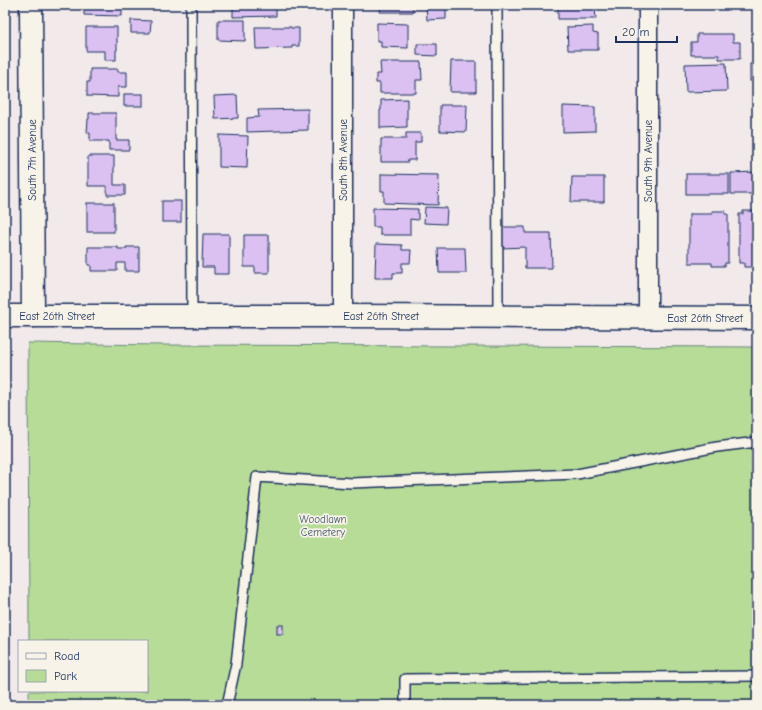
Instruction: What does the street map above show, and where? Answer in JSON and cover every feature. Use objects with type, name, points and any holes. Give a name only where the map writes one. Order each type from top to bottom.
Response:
[{"type":"main road","name":"South 7th Avenue","points":[[31,5],[33,316]]},
{"type":"main road","name":"East 26th Street","points":[[5,316],[757,318]]},
{"type":"street","name":"South 8th Avenue","points":[[343,5],[343,316]]},
{"type":"street","name":"South 9th Avenue","points":[[648,5],[648,318]]},
{"type":"lane","points":[[191,5],[192,316]]},
{"type":"lane","points":[[497,5],[498,317]]},
{"type":"lane","points":[[227,705],[236,664],[257,477],[352,483],[577,474],[717,447],[757,442]]},
{"type":"lane","points":[[406,705],[405,679],[757,676]]},
{"type":"green space","name":"Woodlawn Cemetery","points":[[28,343],[159,345],[757,347],[757,705],[29,705],[29,692],[148,692],[148,640],[29,640]]},
{"type":"building","points":[[84,5],[122,5],[122,16],[84,15]]},
{"type":"building","points":[[230,5],[276,5],[276,16],[233,17],[233,8],[230,8]]},
{"type":"building","points":[[381,5],[413,5],[413,12],[380,12]]},
{"type":"building","points":[[426,5],[446,5],[446,19],[427,20]]},
{"type":"building","points":[[558,5],[598,5],[598,8],[595,8],[596,19],[558,19]]},
{"type":"building","points":[[131,20],[151,21],[150,33],[131,33]]},
{"type":"building","points":[[218,20],[245,20],[245,41],[218,40]]},
{"type":"building","points":[[377,23],[408,24],[408,48],[381,47],[381,41],[377,41]]},
{"type":"building","points":[[593,26],[593,33],[598,34],[598,50],[568,50],[567,27]]},
{"type":"building","points":[[86,27],[117,27],[116,60],[105,60],[105,51],[86,51]]},
{"type":"building","points":[[255,27],[299,28],[299,46],[292,46],[292,48],[256,49]]},
{"type":"building","points":[[697,34],[733,34],[733,42],[740,42],[740,59],[719,59],[719,55],[691,55],[691,42],[697,42]]},
{"type":"building","points":[[417,44],[437,44],[437,56],[417,55]]},
{"type":"building","points":[[451,61],[476,61],[476,92],[450,92]]},
{"type":"building","points":[[380,62],[421,62],[422,80],[416,80],[416,93],[380,93],[380,83],[376,83],[376,74],[381,74]]},
{"type":"building","points":[[726,63],[727,91],[686,92],[685,64]]},
{"type":"building","points":[[750,64],[757,64],[757,81],[750,81]]},
{"type":"building","points":[[90,69],[118,69],[118,72],[127,72],[127,87],[118,87],[118,97],[87,96],[87,82],[90,82]]},
{"type":"building","points":[[124,94],[143,94],[143,106],[124,106]]},
{"type":"building","points":[[237,95],[238,118],[215,119],[214,96]]},
{"type":"building","points":[[407,99],[407,127],[380,128],[381,100]]},
{"type":"building","points":[[440,105],[467,105],[466,132],[440,131]]},
{"type":"building","points":[[563,106],[595,107],[595,131],[563,132]]},
{"type":"building","points":[[308,109],[308,130],[247,132],[247,118],[259,117],[258,110]]},
{"type":"building","points":[[89,113],[116,113],[116,140],[129,140],[129,150],[109,150],[109,141],[90,141],[90,133],[87,133]]},
{"type":"building","points":[[406,133],[421,133],[421,142],[415,142],[415,160],[408,160],[408,162],[381,162],[381,139],[406,139]]},
{"type":"building","points":[[219,135],[248,136],[247,168],[219,167]]},
{"type":"building","points":[[88,156],[114,156],[114,185],[125,185],[125,195],[107,195],[107,186],[88,186]]},
{"type":"building","points":[[757,172],[757,194],[731,194],[731,173]]},
{"type":"building","points":[[381,174],[439,175],[438,205],[384,203],[384,191],[381,191]]},
{"type":"building","points":[[686,174],[729,174],[729,194],[686,194]]},
{"type":"building","points":[[572,177],[604,177],[604,202],[571,202]]},
{"type":"building","points":[[162,201],[181,201],[181,222],[162,222]]},
{"type":"building","points":[[87,203],[114,203],[114,232],[87,232]]},
{"type":"building","points":[[425,207],[447,208],[446,224],[424,223]]},
{"type":"building","points":[[373,208],[418,209],[418,220],[410,219],[410,235],[380,235],[380,227],[373,227]]},
{"type":"building","points":[[712,211],[725,211],[725,214],[728,214],[728,263],[725,263],[725,266],[712,266],[712,263],[689,263],[689,214],[712,214]]},
{"type":"building","points":[[743,211],[756,211],[757,214],[756,267],[744,267],[744,263],[739,263],[739,214],[743,214]]},
{"type":"building","points":[[502,227],[525,227],[525,233],[551,233],[552,268],[525,268],[525,247],[502,248]]},
{"type":"building","points":[[203,234],[229,234],[229,274],[214,274],[214,267],[202,267]]},
{"type":"building","points":[[244,235],[269,235],[269,273],[255,273],[255,267],[244,267]]},
{"type":"building","points":[[376,244],[402,245],[402,250],[411,250],[410,263],[402,263],[402,273],[393,273],[393,278],[375,278]]},
{"type":"building","points":[[88,247],[118,247],[118,249],[126,249],[126,247],[139,247],[139,271],[125,271],[125,263],[117,263],[117,271],[91,271],[91,265],[88,265]]},
{"type":"building","points":[[438,248],[465,248],[466,273],[439,273]]},
{"type":"building","points":[[277,625],[283,625],[283,634],[277,634]]}]
